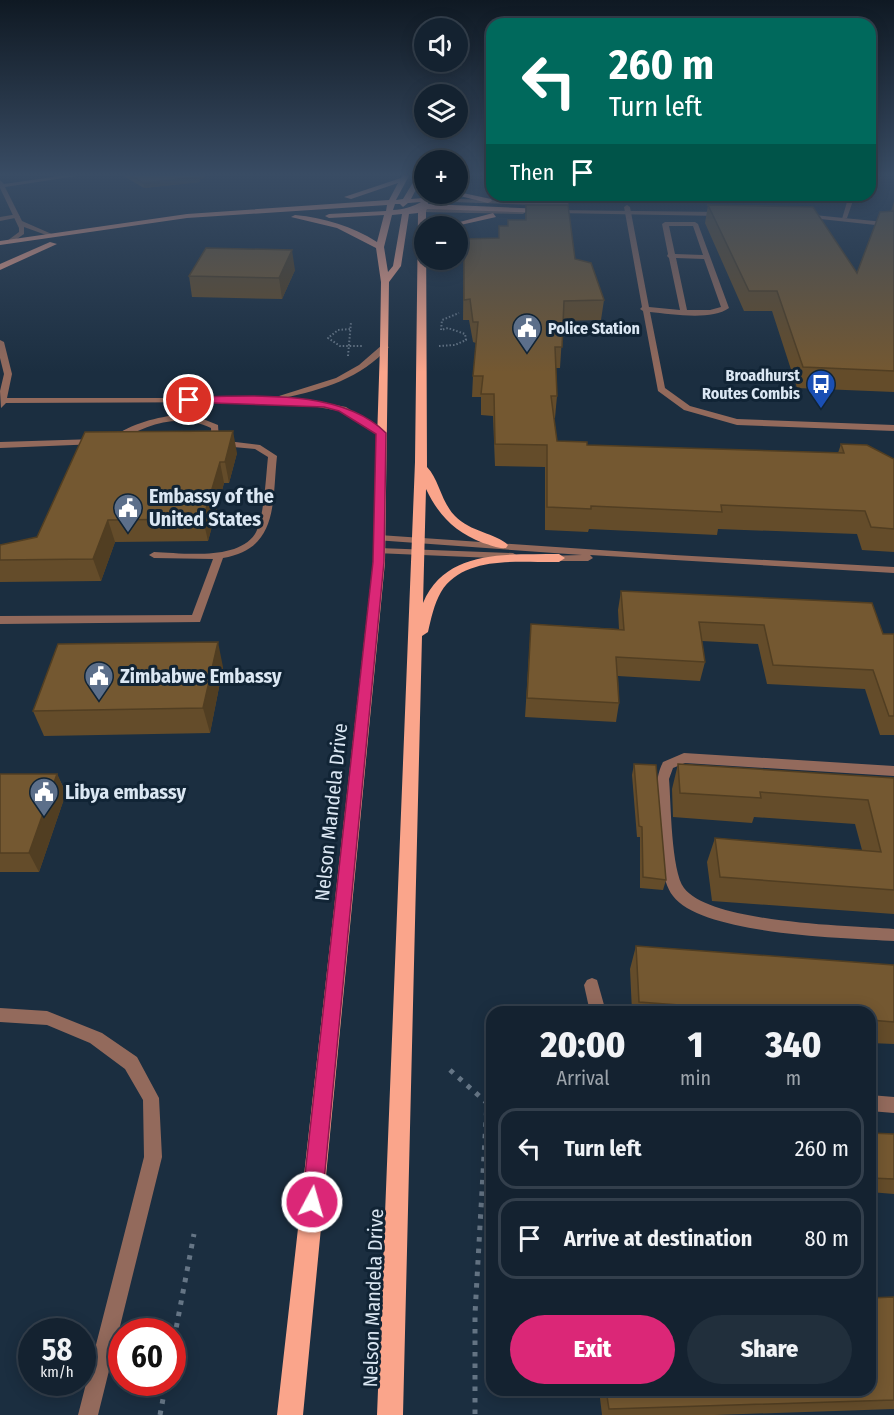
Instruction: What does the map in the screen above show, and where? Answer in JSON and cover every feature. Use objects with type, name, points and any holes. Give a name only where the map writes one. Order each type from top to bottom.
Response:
[{"type":"main road","points":[[4,243],[40,240]]},
{"type":"main road","points":[[0,252],[48,240]]},
{"type":"main road","points":[[0,267],[50,240]]},
{"type":"main road","points":[[369,240],[380,247]]},
{"type":"main road","name":"Nelson Mandela Drive","points":[[290,1415],[379,544],[385,347],[385,282],[380,247],[385,240]]},
{"type":"main road","points":[[385,282],[397,266],[402,240]]},
{"type":"main road","name":"Nelson Mandela Drive","points":[[390,1415],[419,545],[422,270]]},
{"type":"main road","points":[[421,462],[438,506],[446,515],[475,536],[502,545]]},
{"type":"main road","points":[[415,650],[438,588],[453,573],[471,564],[485,561],[559,558]]},
{"type":"street","points":[[633,240],[644,309],[661,389],[687,408],[737,422],[894,428]]},
{"type":"street","points":[[668,240],[684,311]]},
{"type":"street","points":[[644,309],[716,311],[725,308],[701,240]]},
{"type":"street","points":[[670,256],[707,256]]},
{"type":"street","points":[[0,342],[8,374],[1,403],[258,400],[334,406],[381,433]]},
{"type":"street","points":[[258,400],[299,393],[340,380],[364,368],[385,347]]},
{"type":"street","points":[[112,441],[150,420],[205,420],[215,427],[211,443],[257,447],[273,456],[260,534],[246,548],[219,556],[154,555]]},
{"type":"street","points":[[0,445],[112,441],[132,443]]},
{"type":"street","points":[[379,544],[502,545],[674,558],[894,570]]},
{"type":"street","points":[[419,545],[559,558],[674,558]]},
{"type":"street","points":[[0,620],[196,619],[219,556]]},
{"type":"street","points":[[894,771],[684,758],[667,765],[663,779],[673,878],[679,893],[690,904],[711,914],[789,926],[894,935]]},
{"type":"street","points":[[592,985],[597,1006]]},
{"type":"street","points":[[0,1015],[47,1018],[96,1038],[131,1063],[151,1098],[153,1157],[88,1415]]},
{"type":"street","points":[[876,1104],[894,1105]]},
{"type":"path","points":[[442,354],[442,320],[459,313]]},
{"type":"path","points":[[340,380],[349,352],[351,321]]},
{"type":"path","points":[[450,1071],[486,1102]]},
{"type":"path","points":[[475,1415],[475,1314],[486,1121]]},
{"type":"path","points":[[178,1318],[194,1234]]},
{"type":"path","points":[[160,1415],[164,1396]]},
{"type":"building","points":[[468,240],[573,240],[575,259],[591,263],[604,300],[564,301],[562,347],[555,347],[557,396],[551,396],[557,441],[587,442],[587,445],[844,453],[841,444],[867,445],[894,459],[894,529],[871,527],[865,511],[721,505],[722,512],[591,506],[591,509],[547,507],[547,445],[495,444],[494,394],[481,394],[483,376],[473,376],[478,322],[473,322],[470,299],[464,300],[464,270],[468,270]]},
{"type":"building","points":[[725,240],[835,240],[857,273],[869,240],[894,240],[894,371],[803,367],[777,291],[749,291]]},
{"type":"building","points":[[206,248],[292,250],[279,278],[189,276]]},
{"type":"building","points":[[233,431],[225,462],[220,462],[203,519],[108,520],[93,559],[0,560],[0,545],[37,537],[85,432]]},
{"type":"building","points":[[621,591],[872,603],[883,634],[894,634],[894,716],[889,716],[873,670],[773,665],[764,625],[699,622],[705,662],[616,657],[619,703],[527,698],[531,624],[624,630]]},
{"type":"building","points":[[218,642],[203,708],[33,711],[58,644]]},
{"type":"building","points":[[634,764],[656,765],[666,880],[643,877],[642,827],[639,826]]},
{"type":"building","points":[[678,764],[894,778],[894,890],[720,877],[715,838],[881,852],[868,800],[760,792],[761,798],[680,793]]},
{"type":"building","points":[[0,774],[57,774],[29,853],[0,853]]},
{"type":"building","points":[[636,946],[894,965],[894,1022],[876,1020],[876,1006],[693,1006],[639,1002]]},
{"type":"building","points":[[876,1133],[894,1134],[894,1179],[876,1178]]},
{"type":"building","points":[[894,1297],[894,1400],[609,1409],[607,1396],[876,1396],[876,1298]]},
{"type":"place","name":"Police Station","points":[[527,354]]},
{"type":"place","name":"Broadhurst Routes Combis","points":[[821,410]]},
{"type":"place","name":"Embassy of the United States","points":[[128,534]]},
{"type":"place","name":"Zimbabwe Embassy","points":[[99,702]]},
{"type":"place","name":"Libya embassy","points":[[44,818]]},
{"type":"route","points":[[189,400],[258,400],[324,404],[343,409],[381,433],[379,562],[312,1202]]}]
